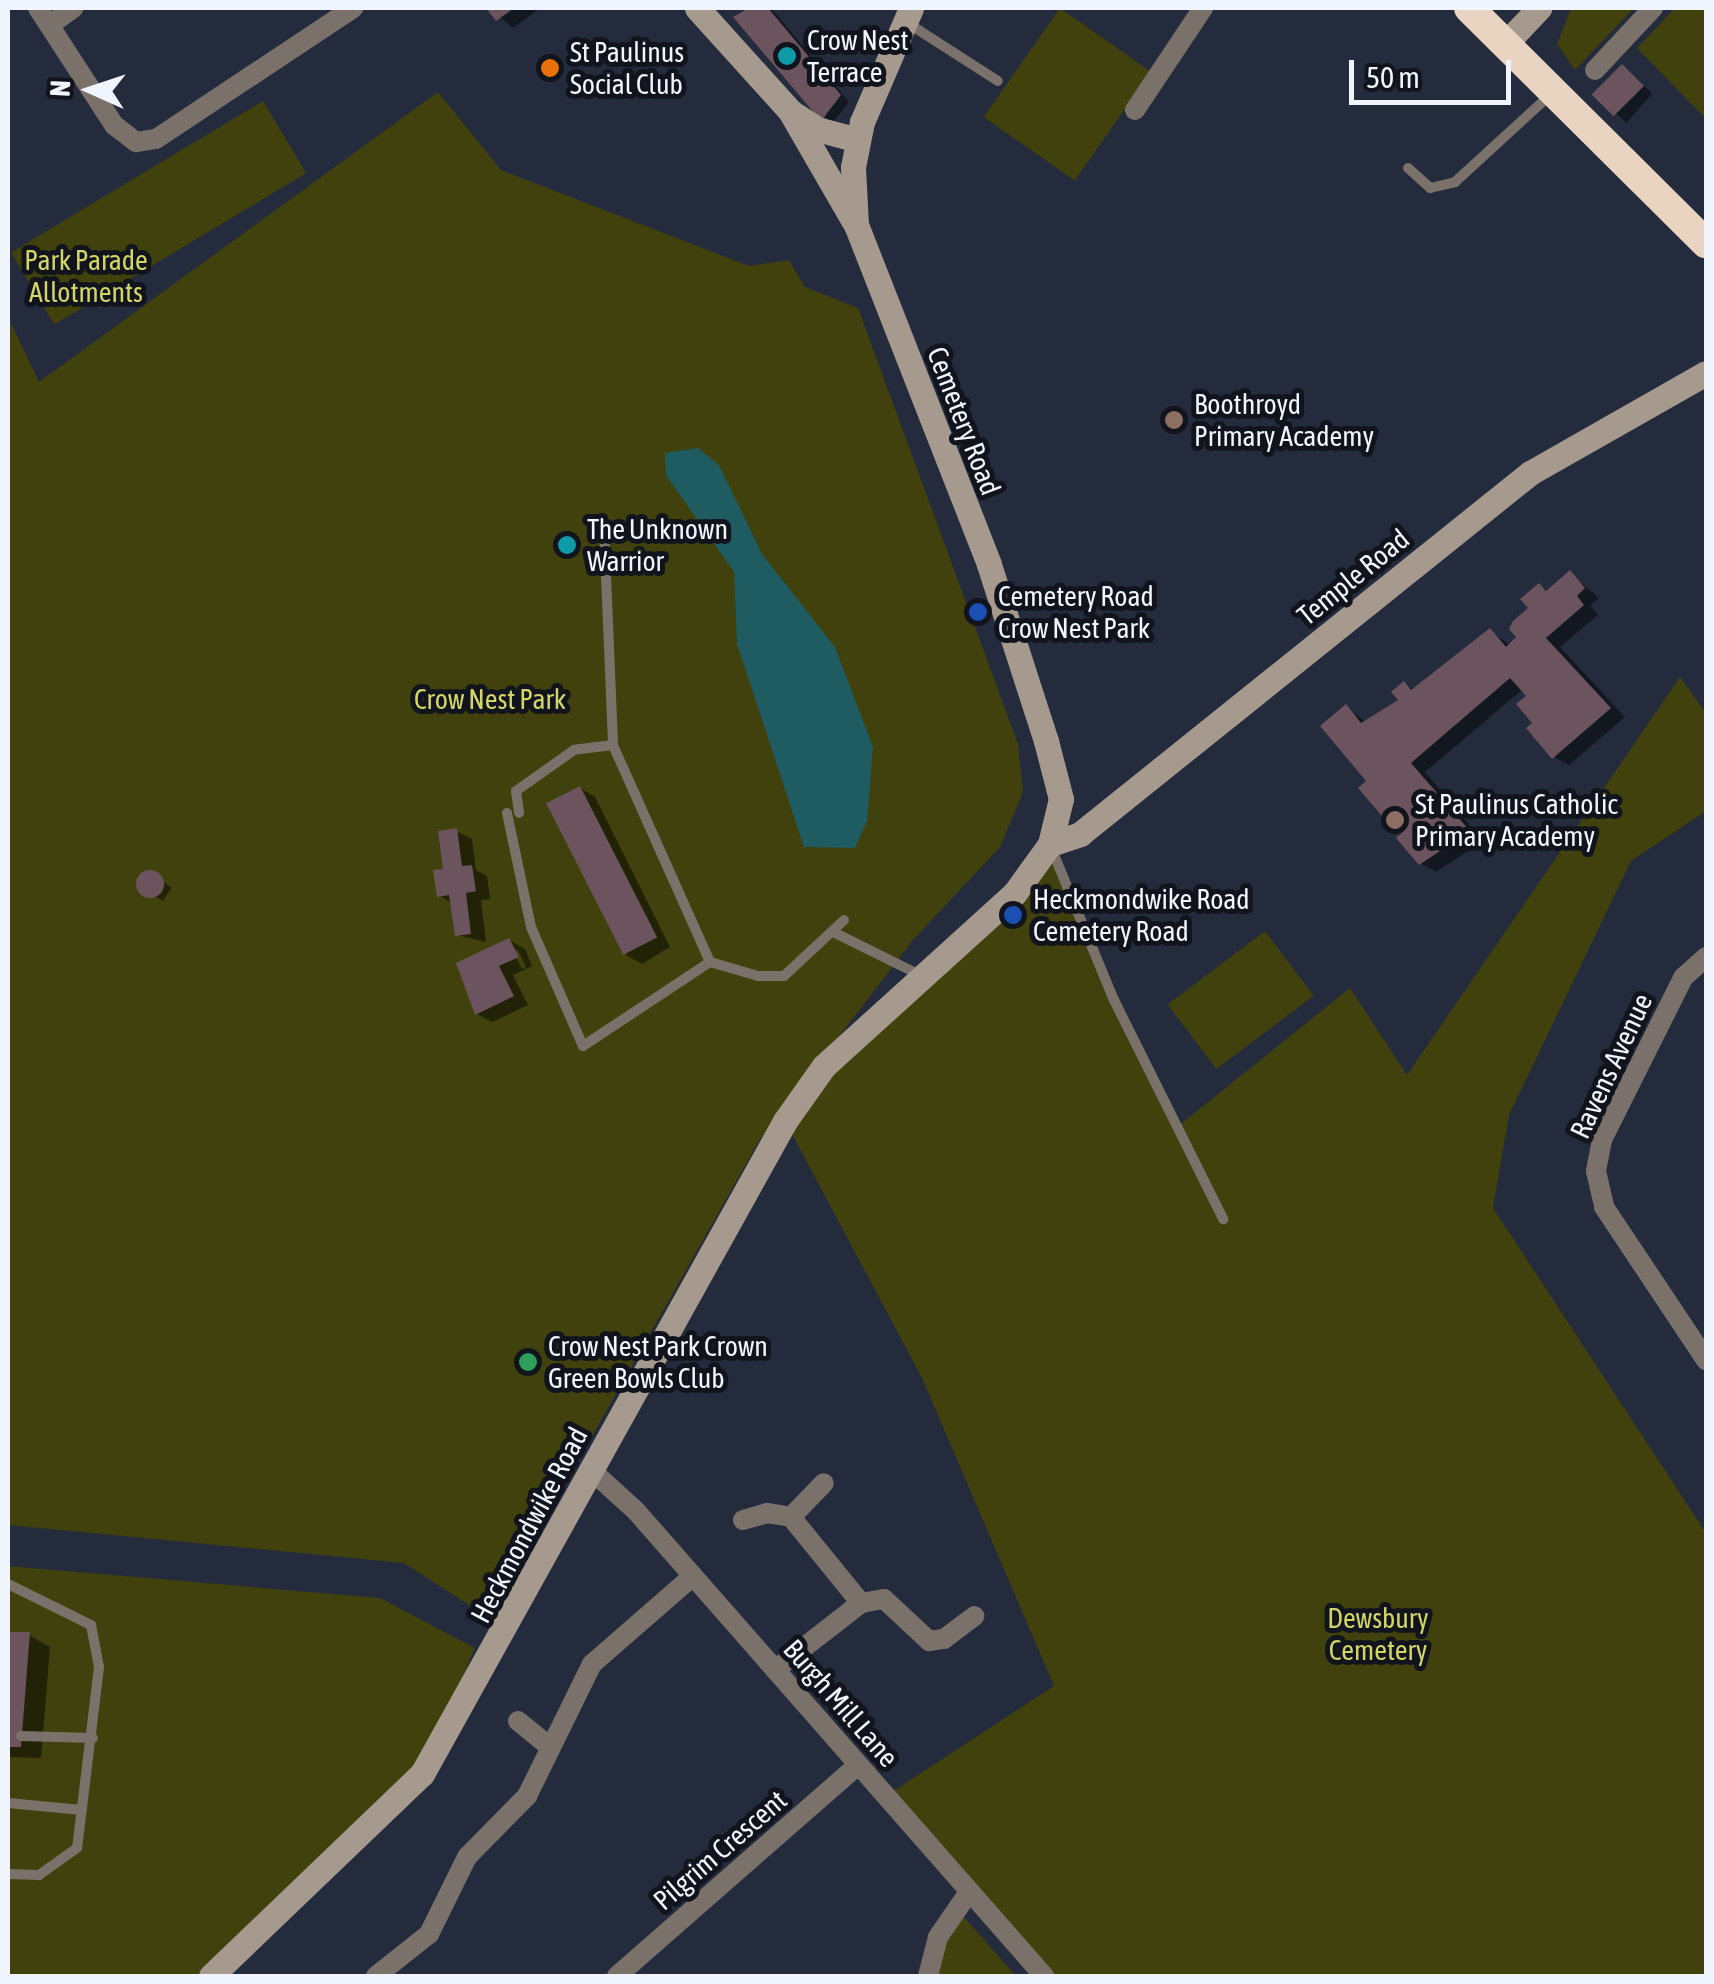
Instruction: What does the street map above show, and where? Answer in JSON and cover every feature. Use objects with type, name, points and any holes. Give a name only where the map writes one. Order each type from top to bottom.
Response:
[{"type":"highway","points":[[1469,8],[1706,243]]},
{"type":"main road","points":[[697,8],[790,111],[856,225]]},
{"type":"main road","points":[[1505,44],[1538,8]]},
{"type":"main road","name":"Cemetery Road","points":[[908,14],[858,140],[856,225],[988,564],[1046,740],[1061,799],[1050,844]]},
{"type":"main road","points":[[790,111],[817,129],[858,140]]},
{"type":"main road","name":"Temple Road","points":[[1050,844],[1080,834],[1530,473],[1706,373]]},
{"type":"main road","name":"Heckmondwike Road","points":[[211,1976],[422,1774],[785,1121],[824,1066],[1014,894],[1050,844]]},
{"type":"street","points":[[73,8],[44,16],[114,125],[136,142],[156,139],[353,8]]},
{"type":"street","points":[[1135,110],[1204,8]]},
{"type":"street","points":[[1595,70],[1653,8]]},
{"type":"street","name":"Ravens Avenue","points":[[1706,957],[1683,978],[1602,1140],[1596,1171],[1604,1207],[1706,1360]]},
{"type":"street","name":"Burgh Mill Lane","points":[[592,1470],[693,1576],[1044,1976]]},
{"type":"street","points":[[791,1517],[824,1482]]},
{"type":"street","points":[[743,1520],[767,1512],[791,1517],[862,1603]]},
{"type":"street","points":[[376,1976],[429,1934],[468,1857],[527,1796],[548,1744],[592,1664],[693,1576]]},
{"type":"street","points":[[775,1670],[862,1603],[884,1599],[928,1641],[944,1638],[974,1616]]},
{"type":"street","points":[[518,1722],[548,1744]]},
{"type":"street","name":"Pilgrim Crescent","points":[[617,1976],[858,1765]]},
{"type":"street","points":[[928,1976],[938,1937],[969,1892]]},
{"type":"lane","name":"Cemetery Road","points":[[908,14],[998,81]]},
{"type":"lane","points":[[1408,168],[1430,188],[1455,182],[1555,91]]},
{"type":"lane","points":[[604,528],[613,745],[710,962],[758,976],[784,976],[844,920]]},
{"type":"lane","points":[[613,745],[574,750],[516,791],[512,813],[531,927],[583,1046],[710,962]]},
{"type":"lane","points":[[1050,844],[1114,1000],[1223,1219]]},
{"type":"lane","points":[[833,932],[922,976]]},
{"type":"lane","points":[[8,1584],[91,1625],[99,1667],[78,1848],[60,1865],[39,1874],[8,1874]]},
{"type":"lane","points":[[22,1736],[93,1738]]},
{"type":"lane","points":[[8,1803],[82,1810]]},
{"type":"green space","points":[[1060,8],[1151,72],[1075,181],[984,117]]},
{"type":"green space","points":[[1571,8],[1634,8],[1575,70],[1557,44]]},
{"type":"green space","points":[[1675,8],[1706,8],[1706,119],[1637,48]]},
{"type":"green space","name":"Crow Nest Park","points":[[438,92],[501,170],[749,266],[789,260],[805,287],[858,308],[1018,744],[1023,792],[1000,847],[913,940],[759,1141],[489,1618],[404,1563],[8,1525],[8,317],[39,382]]},
{"type":"green space","name":"Park Parade Allotments","points":[[263,101],[306,173],[54,324],[11,252]]},
{"type":"green space","name":"Dewsbury Cemetery","points":[[1680,677],[1706,713],[1706,811],[1631,861],[1509,1115],[1493,1208],[1706,1533],[1706,1976],[1044,1976],[886,1796],[1054,1686],[922,1378],[785,1121],[1050,844],[1177,1127],[1350,988],[1407,1075]]},
{"type":"green space","points":[[1265,931],[1314,996],[1216,1069],[1168,1004]]},
{"type":"green space","points":[[8,1566],[380,1598],[475,1648],[422,1774],[211,1976],[8,1976]]},
{"type":"green space","points":[[964,1917],[1016,1976],[937,1976],[948,1937]]},
{"type":"shaded area","points":[[698,448],[719,465],[762,554],[835,647],[873,747],[867,821],[855,848],[804,847],[737,644],[734,572],[666,475],[665,453]]},
{"type":"building","points":[[486,8],[514,8],[496,21]]},
{"type":"building","name":"Crow Nest Terrace","points":[[749,8],[768,8],[841,95],[821,121],[733,17]]},
{"type":"building","points":[[1622,64],[1644,86],[1614,116],[1592,94]]},
{"type":"building","points":[[1570,570],[1585,588],[1577,596],[1584,605],[1546,638],[1611,708],[1552,759],[1526,728],[1532,723],[1516,704],[1526,696],[1510,678],[1411,763],[1470,831],[1419,865],[1396,838],[1405,830],[1394,817],[1387,822],[1358,788],[1366,781],[1320,726],[1346,704],[1361,723],[1398,700],[1391,692],[1404,681],[1411,690],[1490,628],[1506,647],[1516,637],[1509,629],[1513,621],[1528,608],[1520,599],[1539,583],[1546,591]]},
{"type":"building","points":[[580,786],[657,937],[623,955],[546,803]]},
{"type":"building","points":[[457,828],[462,866],[472,865],[476,891],[466,893],[471,934],[455,936],[449,895],[437,897],[433,870],[443,869],[438,831]]},
{"type":"building","points":[[150,870],[160,874],[164,884],[160,894],[150,898],[140,894],[136,884],[140,874]]},
{"type":"building","points":[[509,938],[519,957],[499,966],[514,996],[475,1015],[456,963]]},
{"type":"building","points":[[8,1632],[30,1632],[21,1747],[8,1747]]},
{"type":"place","name":"Crow Nest Terrace","points":[[787,56]]},
{"type":"place","name":"St Paulinus Social Club","points":[[550,68]]},
{"type":"place","name":"Boothroyd Primary Academy","points":[[1174,420]]},
{"type":"place","name":"The Unknown Warrior","points":[[567,545]]},
{"type":"place","name":"Cemetery Road Crow Nest Park","points":[[978,612]]},
{"type":"place","name":"St Paulinus Catholic Primary Academy","points":[[1395,820]]},
{"type":"place","name":"Heckmondwike Road Cemetery Road","points":[[1013,915]]},
{"type":"place","name":"Crow Nest Park Crown Green Bowls Club","points":[[528,1362]]}]
